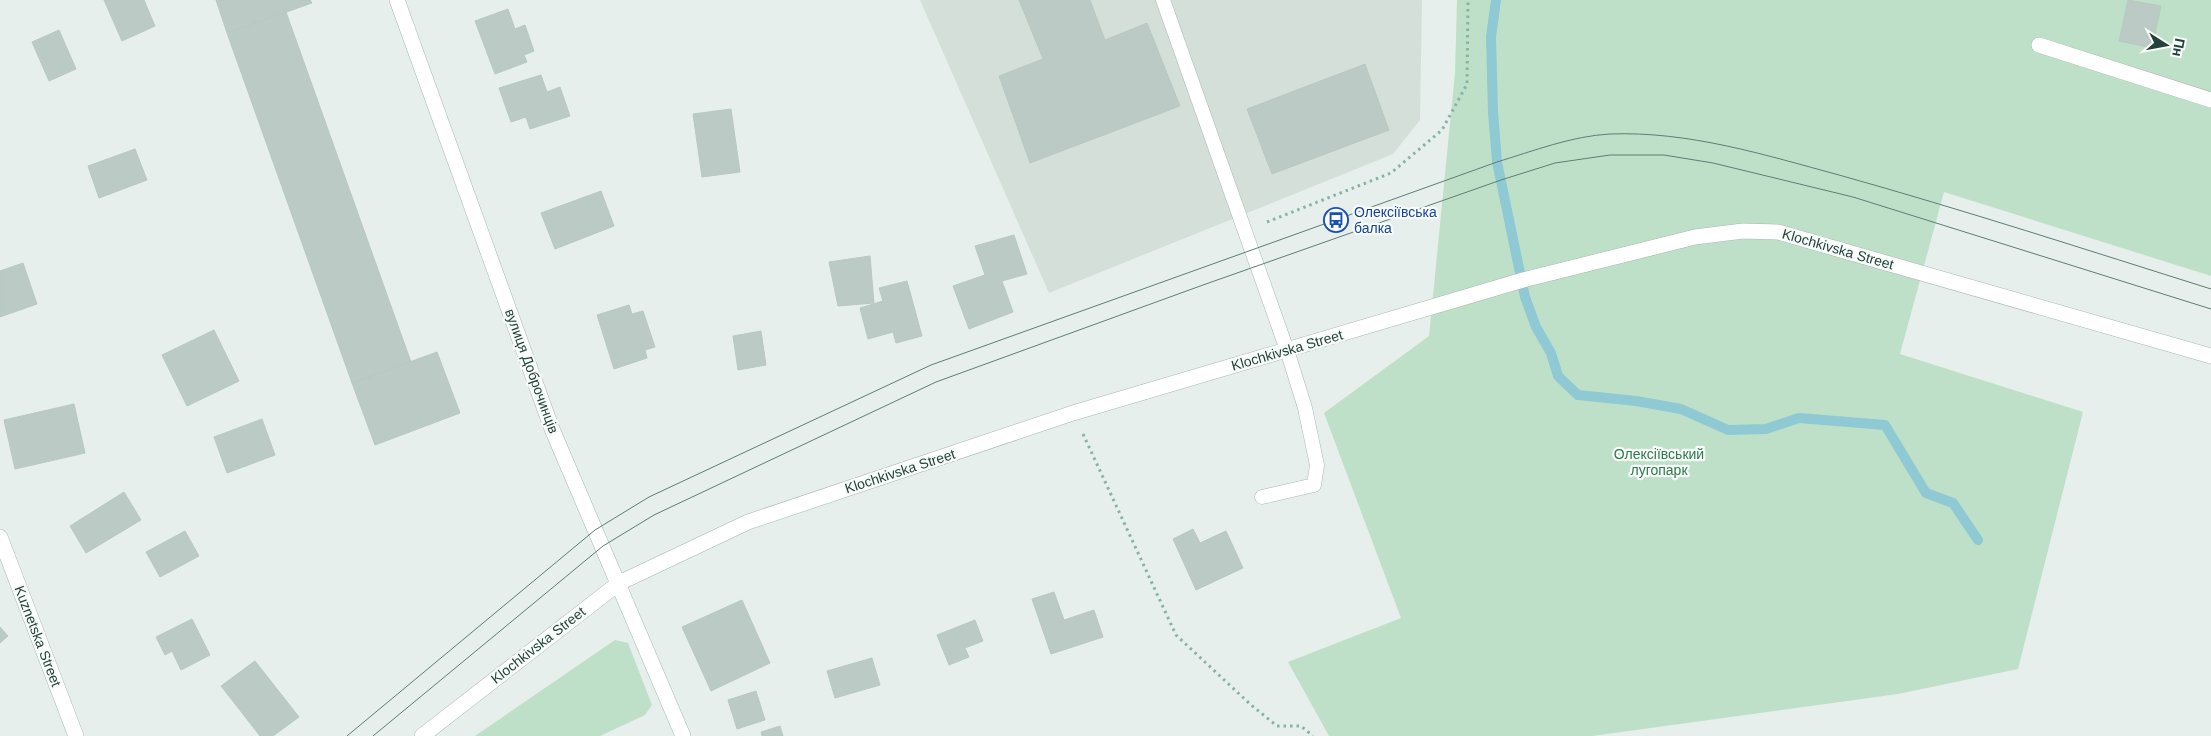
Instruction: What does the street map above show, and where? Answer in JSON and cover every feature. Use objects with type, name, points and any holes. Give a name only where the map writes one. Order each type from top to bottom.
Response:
[{"type":"street","name":"вулиця Доброчинців","points":[[397,0],[552,429],[619,583],[682,736]]},
{"type":"street","points":[[2039,45],[2211,100]]},
{"type":"street","name":"Klochkivska Street","points":[[422,736],[619,583],[748,522],[1073,413],[1523,280],[1695,237],[1743,231],[1778,232],[2211,356]]},
{"type":"street","name":"Kuznetska Street","points":[[0,537],[76,736]]},
{"type":"lane","points":[[1163,0],[1287,350],[1305,408],[1317,465],[1314,485],[1262,497]]},
{"type":"path","points":[[1246,231],[1391,173],[1442,130],[1467,84],[1468,0]]},
{"type":"path","points":[[1073,413],[1109,486],[1176,634],[1276,726],[1301,726],[1313,736]]},
{"type":"shaded area","points":[[920,0],[1422,0],[1420,120],[1393,154],[1049,293]]},
{"type":"green space","name":"Олексіївський лугопарк","points":[[1457,0],[2211,0],[2211,276],[1944,192],[1900,354],[2083,412],[2018,669],[1898,694],[1592,736],[1329,736],[1288,662],[1401,618],[1324,413],[1429,336],[1455,73]]},
{"type":"green space","points":[[615,640],[628,643],[652,705],[645,715],[600,736],[475,736]]},
{"type":"building","points":[[104,0],[144,0],[155,26],[122,41]]},
{"type":"building","points":[[216,0],[310,0],[312,3],[227,33]]},
{"type":"building","points":[[1019,0],[1090,0],[1105,40],[1147,23],[1180,106],[1030,163],[999,76],[1043,59]]},
{"type":"building","points":[[2128,0],[2161,6],[2152,48],[2119,41]]},
{"type":"building","points":[[508,9],[515,29],[525,25],[534,51],[524,55],[527,62],[495,74],[475,21]]},
{"type":"building","points":[[286,12],[411,362],[352,383],[227,33]]},
{"type":"building","points":[[59,30],[76,69],[49,81],[32,42]]},
{"type":"building","points":[[1365,64],[1389,130],[1272,174],[1247,109]]},
{"type":"building","points":[[541,75],[547,92],[560,87],[570,116],[530,129],[526,117],[511,122],[499,88]]},
{"type":"building","points":[[731,109],[740,172],[702,177],[693,114]]},
{"type":"building","points":[[135,149],[147,180],[99,198],[88,166]]},
{"type":"building","points":[[601,191],[614,226],[555,249],[541,213]]},
{"type":"building","points":[[1014,235],[1027,274],[1002,281],[1013,312],[969,329],[953,286],[985,275],[975,246]]},
{"type":"building","points":[[870,256],[874,303],[838,306],[829,262]]},
{"type":"building","points":[[23,263],[37,304],[0,317],[0,271]]},
{"type":"building","points":[[907,281],[922,336],[896,343],[893,332],[868,339],[860,308],[883,301],[879,288]]},
{"type":"building","points":[[629,305],[632,314],[643,311],[655,347],[645,350],[647,358],[614,369],[597,315]]},
{"type":"building","points":[[214,330],[239,381],[187,406],[162,355]]},
{"type":"building","points":[[761,331],[766,365],[738,370],[733,336]]},
{"type":"building","points":[[437,352],[460,413],[375,445],[352,383]]},
{"type":"building","points":[[74,404],[85,453],[15,469],[4,420]]},
{"type":"building","points":[[262,419],[275,455],[227,473],[214,437]]},
{"type":"building","points":[[124,492],[141,520],[86,553],[70,526]]},
{"type":"building","points":[[1193,529],[1200,543],[1226,531],[1243,568],[1196,590],[1173,539]]},
{"type":"building","points":[[185,531],[199,556],[160,577],[146,552]]},
{"type":"building","points":[[1054,592],[1064,620],[1094,610],[1103,637],[1051,654],[1032,599]]},
{"type":"building","points":[[742,600],[770,663],[711,691],[682,627]]},
{"type":"building","points":[[192,619],[210,655],[181,670],[172,651],[165,655],[156,637]]},
{"type":"building","points":[[975,620],[983,641],[965,648],[969,657],[949,665],[937,635]]},
{"type":"building","points":[[0,627],[8,636],[0,643]]},
{"type":"building","points":[[872,658],[880,685],[835,698],[827,671]]},
{"type":"building","points":[[255,661],[299,717],[273,736],[260,736],[221,686]]},
{"type":"building","points":[[756,691],[765,720],[737,729],[728,700]]},
{"type":"building","points":[[780,726],[783,736],[762,736],[761,732]]},
{"type":"waterway","points":[[1496,0],[1491,37],[1493,112],[1497,162],[1525,297],[1536,327],[1551,353],[1558,376],[1578,395],[1636,401],[1681,409],[1728,430],[1766,429],[1799,418],[1885,425],[1926,493],[1953,503],[1978,540]]},
{"type":"tram line","points":[[347,736],[595,530],[649,497],[931,365],[1497,162],[1567,141],[1596,135],[1639,134],[1698,140],[1755,152],[1886,188],[2211,289]]},
{"type":"tram line","points":[[373,736],[603,546],[654,515],[936,382],[1203,285],[1501,180],[1555,163],[1610,155],[1664,155],[1713,163],[1853,197],[2211,309]]},
{"type":"place","name":"Олексіївська балка","points":[[1336,220]]}]
